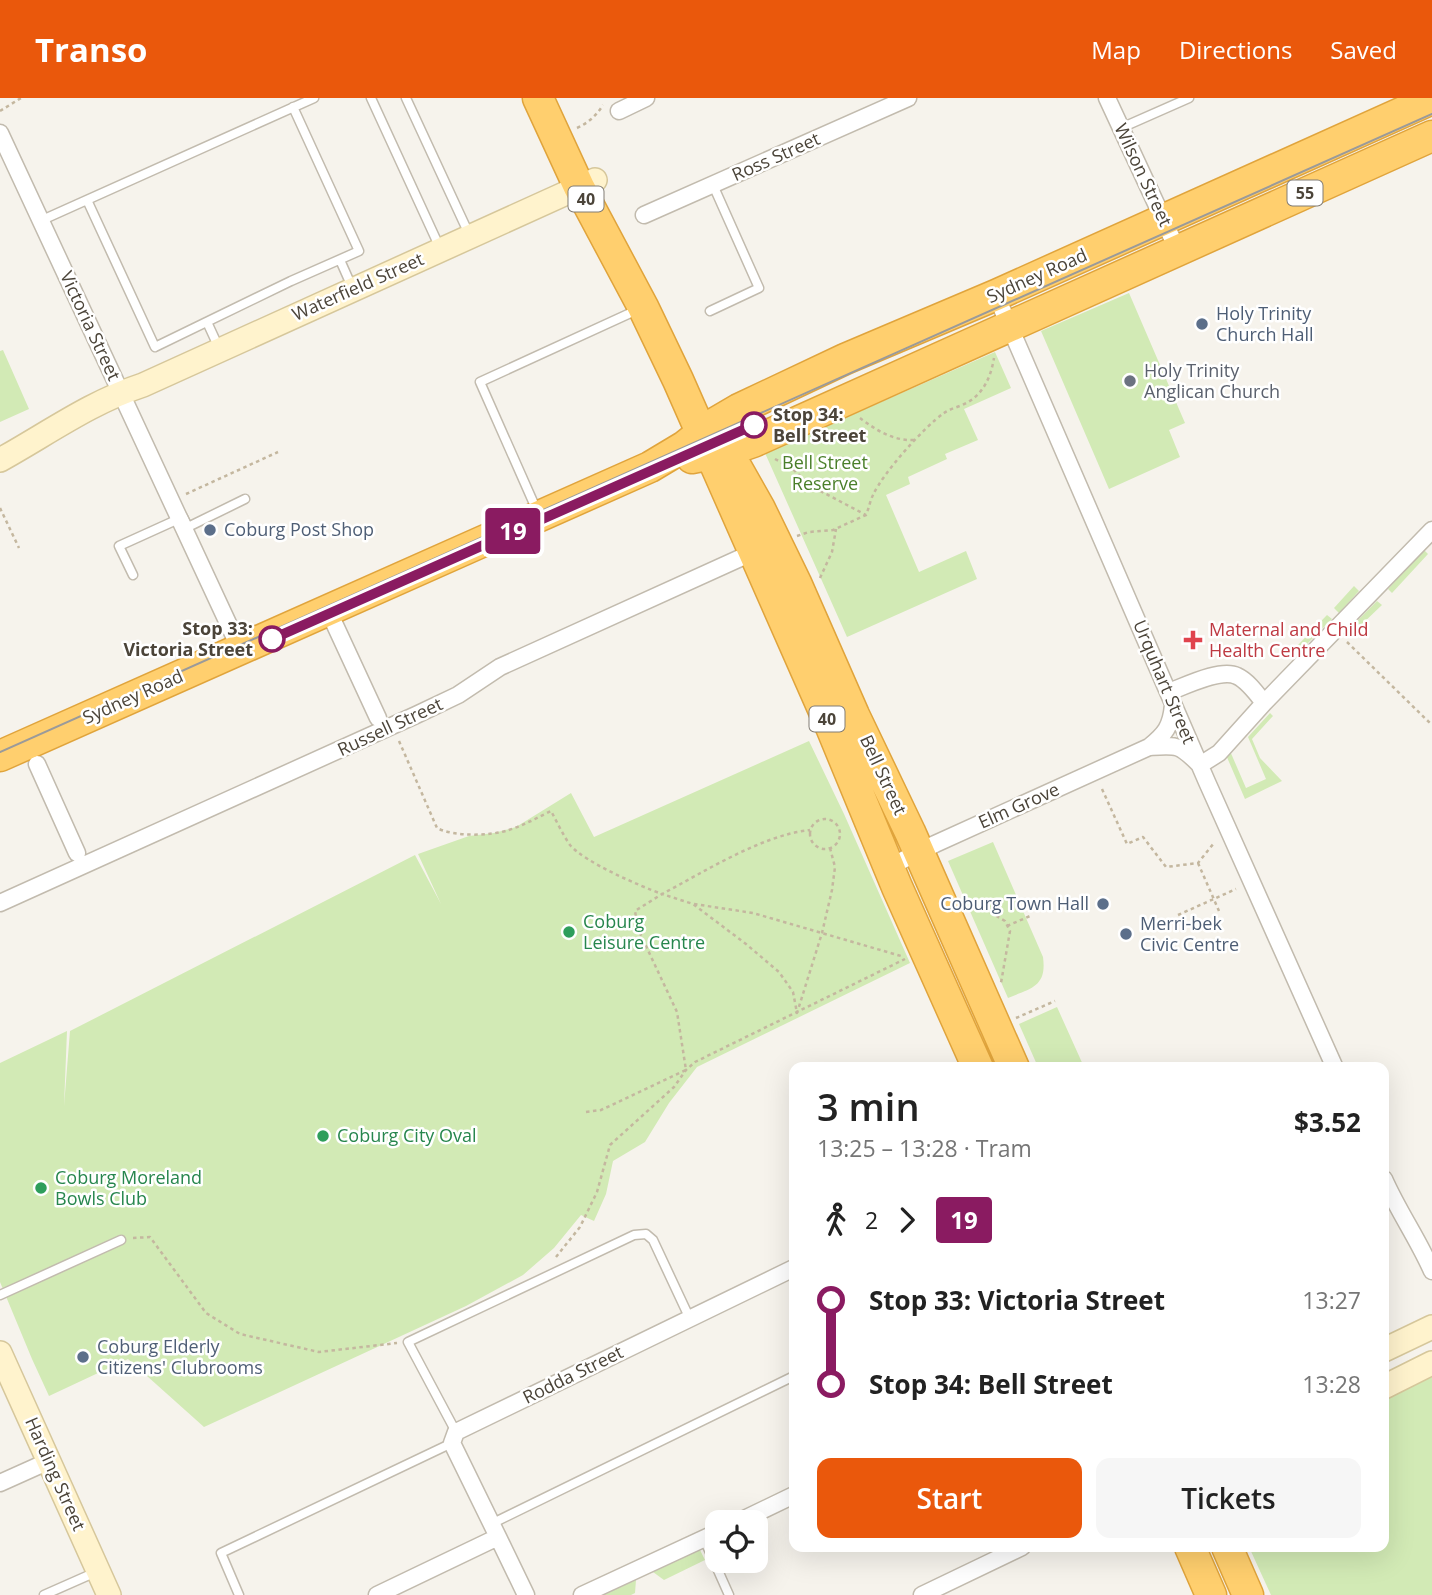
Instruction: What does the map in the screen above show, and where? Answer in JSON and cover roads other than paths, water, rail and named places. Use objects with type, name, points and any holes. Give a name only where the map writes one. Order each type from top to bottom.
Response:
[{"type":"highway","name":"Bell Street","points":[[538,98],[615,228],[641,303],[678,380],[712,441],[776,543],[843,721],[890,867],[975,1062]]},
{"type":"highway","name":"Bell Street","points":[[559,98],[574,130],[587,183]]},
{"type":"highway","name":"Sydney Road","points":[[712,441],[739,409],[845,359],[996,295],[1432,100]]},
{"type":"highway","name":"Sydney Road","points":[[0,756],[539,515],[712,441],[760,439],[1432,136]]},
{"type":"highway","name":"Bell Street","points":[[843,721],[919,852],[1011,1062]]},
{"type":"highway","points":[[1192,1552],[1211,1595]]},
{"type":"highway","points":[[1229,1552],[1248,1595]]},
{"type":"street","points":[[613,105],[646,98]]},
{"type":"street","name":"Ross Street","points":[[644,215],[908,98]]},
{"type":"street","name":"Wilson Street","points":[[1107,98],[1178,251]]},
{"type":"street","name":"Victoria Street","points":[[0,133],[240,649]]},
{"type":"street","name":"Waterfield Street","points":[[0,460],[121,392],[143,385],[587,183]]},
{"type":"street","name":"Urquhart Street","points":[[996,295],[1251,882],[1332,1062]]},
{"type":"street","points":[[1200,765],[1219,753],[1432,530]]},
{"type":"street","name":"Russell Street","points":[[0,903],[416,715],[458,695],[500,667],[776,543]]},
{"type":"street","points":[[328,611],[378,718]]},
{"type":"street","points":[[1171,697],[1221,674],[1237,675],[1264,703]]},
{"type":"street","name":"Elm Grove","points":[[890,867],[1149,747],[1164,735],[1172,719],[1171,697]]},
{"type":"street","name":"Elm Grove","points":[[1149,747],[1174,745],[1187,752],[1200,765]]},
{"type":"street","points":[[37,764],[77,853]]},
{"type":"street","points":[[1389,1190],[1432,1271]]},
{"type":"street","name":"Rodda Street","points":[[454,1438],[789,1270]]},
{"type":"street","points":[[1389,1348],[1432,1328]]},
{"type":"street","name":"Harding Street","points":[[0,1353],[109,1595]]},
{"type":"street","points":[[1389,1384],[1432,1363]]},
{"type":"street","points":[[454,1438],[526,1595]]},
{"type":"street","points":[[0,1483],[49,1461]]},
{"type":"street","points":[[763,1510],[789,1497]]},
{"type":"street","points":[[377,1595],[495,1530]]},
{"type":"street","points":[[582,1595],[705,1539]]},
{"type":"street","points":[[922,1595],[1012,1552]]},
{"type":"lane","points":[[40,221],[314,98]]},
{"type":"lane","points":[[371,98],[441,250]]},
{"type":"lane","points":[[406,98],[470,237]]},
{"type":"lane","points":[[1121,128],[1189,98]]},
{"type":"lane","points":[[87,200],[155,346],[359,251],[293,107]]},
{"type":"lane","points":[[710,311],[760,288],[713,185]]},
{"type":"lane","points":[[340,260],[354,290]]},
{"type":"lane","points":[[539,515],[480,382],[641,303]]},
{"type":"lane","points":[[207,322],[220,350]]},
{"type":"lane","points":[[133,576],[119,546],[183,517],[188,527],[245,499]]},
{"type":"lane","points":[[239,1595],[221,1553],[454,1438],[408,1342],[634,1235],[646,1234],[653,1240],[690,1319]]},
{"type":"lane","points":[[0,1295],[121,1240]]},
{"type":"lane","points":[[495,1530],[789,1379]]},
{"type":"lane","points":[[44,1595],[98,1571]]},
{"type":"lane","points":[[722,1573],[729,1595]]},
{"type":"tram line","points":[[0,752],[1432,114]]},
{"type":"tram line","name":"19","points":[[272,639],[754,425]]},
{"type":"place","name":"Holy Trinity Church Hall","points":[[1202,324]]},
{"type":"place","name":"Holy Trinity Anglican Church","points":[[1130,381]]},
{"type":"place","name":"Stop 34: Bell Street","points":[[754,425]]},
{"type":"place","name":"Coburg Post Shop","points":[[210,530]]},
{"type":"place","name":"Stop 33: Victoria Street","points":[[272,639]]},
{"type":"place","name":"Maternal and Child Health Centre","points":[[1193,640]]},
{"type":"place","name":"Coburg Town Hall","points":[[1103,904]]},
{"type":"place","name":"Coburg Leisure Centre","points":[[569,932]]},
{"type":"place","name":"Merri-bek Civic Centre","points":[[1126,934]]},
{"type":"place","name":"Coburg City Oval","points":[[323,1136]]},
{"type":"place","name":"Coburg Moreland Bowls Club","points":[[41,1188]]},
{"type":"place","name":"Coburg Elderly Citizens' Clubrooms","points":[[83,1357]]},
{"type":"park label","name":"Bell Street Reserve","points":[[825,473]]}]
